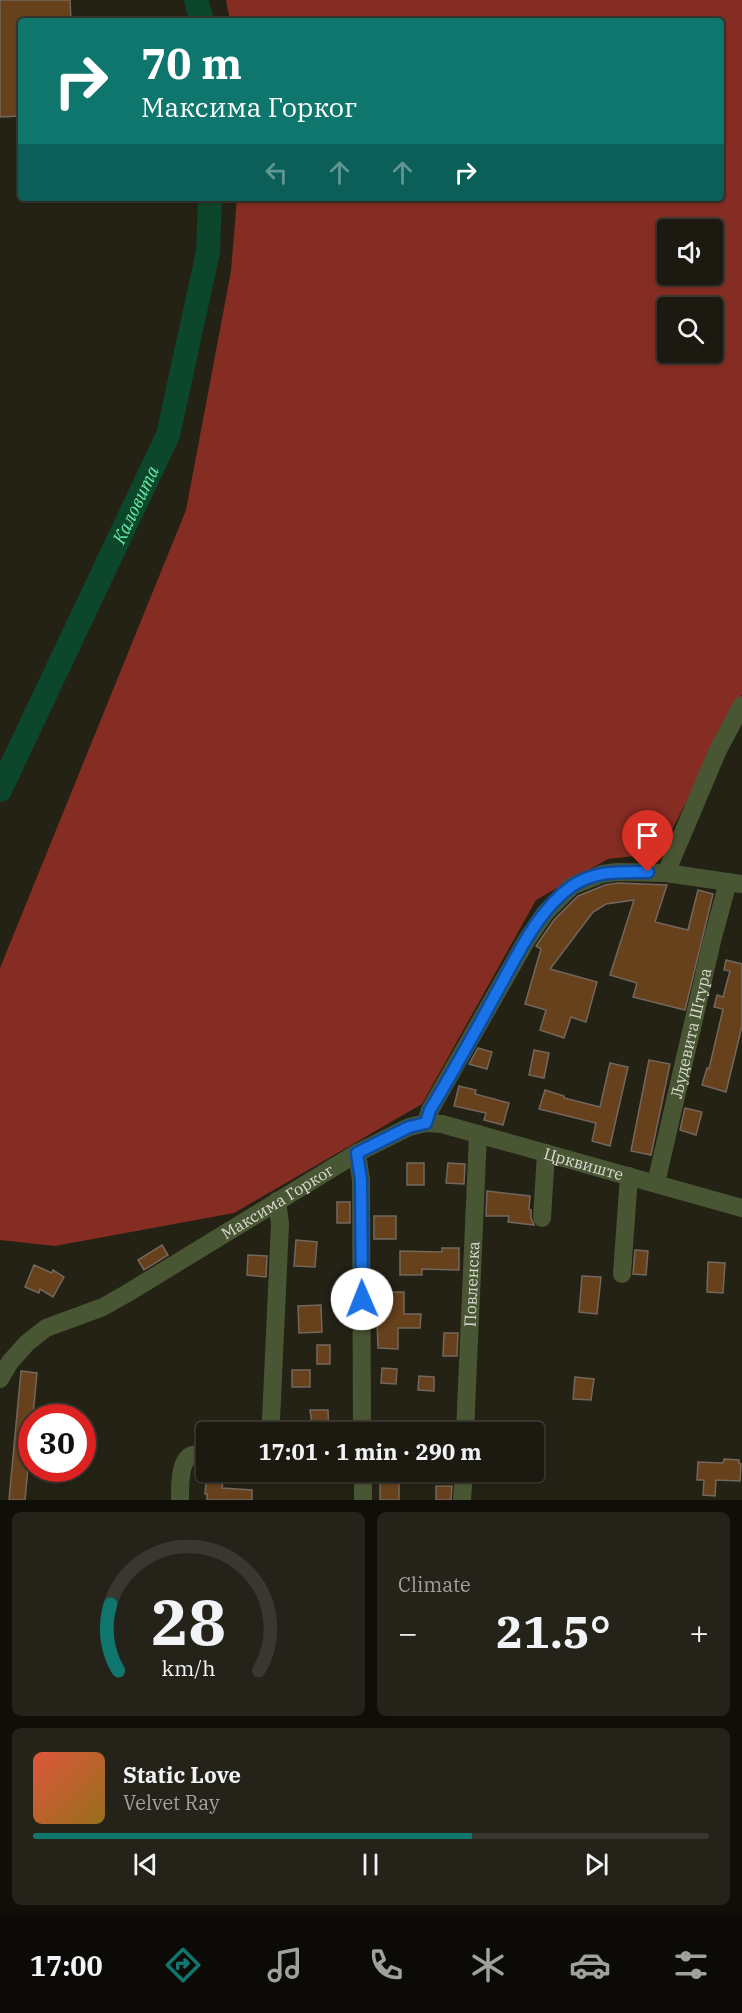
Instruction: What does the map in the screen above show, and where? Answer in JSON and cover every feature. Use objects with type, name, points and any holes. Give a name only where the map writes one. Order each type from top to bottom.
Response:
[{"type":"street","points":[[666,873],[718,750],[742,705]]},
{"type":"street","points":[[426,1123],[430,1110],[526,941],[544,913],[573,886],[602,874],[617,872],[666,873],[735,883]]},
{"type":"street","name":"Људевита Штура","points":[[656,1183],[709,952],[735,883]]},
{"type":"street","name":"Црквиште","points":[[426,1123],[442,1124],[742,1208]]},
{"type":"street","name":"Максима Горког","points":[[0,1379],[10,1362],[27,1343],[46,1328],[103,1307],[357,1153],[409,1127],[426,1123]]},
{"type":"street","name":"Повленска","points":[[465,1422],[478,1134]]},
{"type":"street","points":[[357,1153],[361,1180],[362,1422]]},
{"type":"street","points":[[543,1218],[546,1153]]},
{"type":"street","points":[[622,1274],[629,1176]]},
{"type":"street","points":[[271,1420],[280,1224],[277,1201]]},
{"type":"street","points":[[180,1500],[181,1480],[187,1459],[196,1455]]},
{"type":"street","points":[[363,1482],[363,1500]]},
{"type":"street","points":[[462,1500],[463,1482]]},
{"type":"shaded area","points":[[226,0],[742,0],[742,694],[660,853],[608,859],[536,900],[422,1104],[234,1213],[55,1246],[0,1240],[0,968],[186,510],[231,271],[237,201],[724,201],[724,18],[229,18]]},
{"type":"building","points":[[0,0],[70,0],[71,18],[18,18],[18,116],[0,117]]},
{"type":"building","points":[[618,883],[667,885],[655,922],[688,930],[698,890],[713,894],[685,1010],[633,997],[637,983],[610,975],[634,900],[606,904],[593,912],[550,969],[597,982],[586,1022],[571,1017],[564,1038],[540,1030],[546,1010],[525,1004],[541,949],[536,946],[554,920],[578,896],[605,885]]},
{"type":"building","points":[[726,960],[742,964],[742,1026],[726,1092],[702,1085],[707,1068],[709,1069],[723,1009],[714,1007],[717,995],[723,997],[730,971],[724,970]]},
{"type":"building","points":[[478,1048],[492,1052],[487,1069],[469,1064]]},
{"type":"building","points":[[534,1050],[549,1053],[544,1078],[529,1075]]},
{"type":"building","points":[[649,1060],[670,1064],[651,1155],[631,1151]]},
{"type":"building","points":[[610,1063],[628,1067],[610,1146],[592,1141],[596,1123],[539,1109],[545,1090],[564,1096],[564,1098],[600,1107]]},
{"type":"building","points":[[459,1086],[476,1090],[475,1094],[509,1103],[503,1125],[484,1120],[486,1113],[454,1106]]},
{"type":"building","points":[[685,1108],[702,1112],[696,1135],[680,1130]]},
{"type":"building","points":[[407,1163],[424,1163],[424,1185],[407,1185]]},
{"type":"building","points":[[448,1163],[465,1164],[464,1184],[446,1183]]},
{"type":"building","points":[[487,1191],[530,1196],[529,1209],[534,1225],[508,1222],[509,1216],[486,1216]]},
{"type":"building","points":[[337,1202],[350,1202],[350,1223],[337,1223]]},
{"type":"building","points":[[374,1216],[396,1216],[396,1239],[374,1239]]},
{"type":"building","points":[[296,1240],[317,1242],[315,1267],[294,1266]]},
{"type":"building","points":[[162,1245],[168,1255],[144,1270],[138,1260]]},
{"type":"building","points":[[442,1248],[459,1248],[459,1270],[422,1269],[422,1275],[400,1275],[400,1251],[442,1252]]},
{"type":"building","points":[[635,1250],[648,1251],[646,1275],[633,1274]]},
{"type":"building","points":[[248,1255],[267,1256],[266,1277],[247,1275]]},
{"type":"building","points":[[708,1262],[725,1263],[723,1293],[707,1292]]},
{"type":"building","points":[[34,1265],[52,1273],[53,1270],[64,1277],[53,1297],[40,1289],[39,1293],[25,1287]]},
{"type":"building","points":[[582,1276],[601,1277],[597,1314],[579,1312]]},
{"type":"building","points":[[376,1292],[404,1292],[404,1314],[421,1314],[420,1328],[398,1328],[398,1349],[378,1348]]},
{"type":"building","points":[[321,1305],[322,1332],[299,1333],[298,1306]]},
{"type":"building","points":[[444,1333],[458,1333],[457,1356],[443,1356]]},
{"type":"building","points":[[317,1345],[330,1345],[330,1364],[317,1364]]},
{"type":"building","points":[[382,1368],[397,1369],[396,1384],[381,1383]]},
{"type":"building","points":[[292,1370],[310,1370],[310,1387],[292,1387]]},
{"type":"building","points":[[21,1371],[37,1373],[34,1404],[18,1404],[18,1482],[27,1482],[25,1500],[9,1500]]},
{"type":"building","points":[[419,1376],[434,1377],[434,1391],[418,1390]]},
{"type":"building","points":[[575,1377],[594,1379],[591,1400],[573,1399]]},
{"type":"building","points":[[310,1410],[328,1410],[329,1422],[312,1422]]},
{"type":"building","points":[[724,1459],[739,1460],[741,1464],[740,1481],[716,1480],[715,1496],[703,1495],[704,1480],[697,1480],[698,1462],[723,1463]]},
{"type":"building","points":[[206,1482],[223,1482],[222,1488],[252,1490],[252,1500],[207,1500],[207,1494],[205,1494]]},
{"type":"building","points":[[380,1483],[399,1483],[399,1500],[380,1500]]},
{"type":"building","points":[[436,1486],[452,1486],[451,1500],[436,1500]]},
{"type":"waterway","name":"Каловита","points":[[196,0],[201,18]]},
{"type":"waterway","name":"Каловита","points":[[0,790],[168,435],[208,252],[210,201]]},
{"type":"route","points":[[362,1299],[361,1180],[357,1153],[409,1127],[426,1123],[430,1110],[526,941],[544,913],[559,897],[585,879],[602,874],[648,872]]}]
